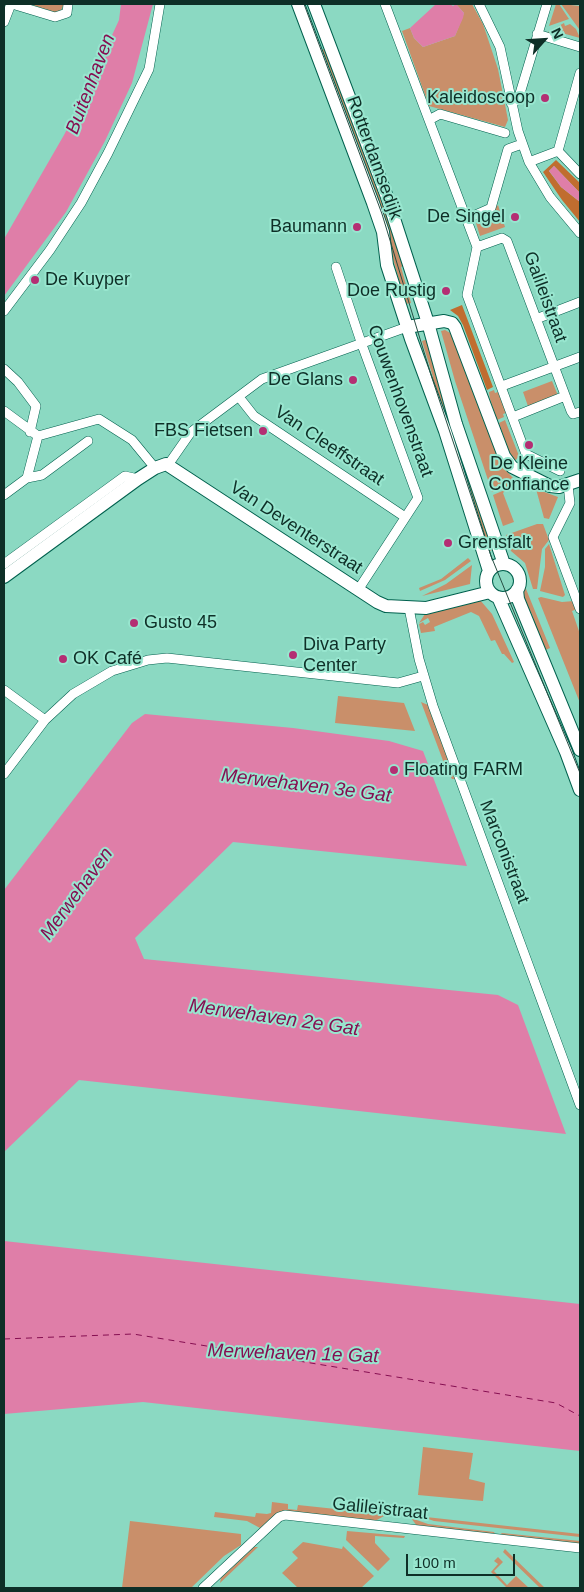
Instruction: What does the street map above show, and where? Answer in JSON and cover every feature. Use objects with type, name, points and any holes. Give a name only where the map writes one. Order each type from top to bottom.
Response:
[{"type":"main road","name":"Rotterdamsedijk","points":[[298,4],[383,232],[387,265],[407,327],[445,431],[487,575]]},
{"type":"main road","name":"Rotterdamsedijk","points":[[314,4],[387,197],[428,323],[456,424],[504,564]]},
{"type":"main road","points":[[407,327],[444,321],[452,323],[481,393],[504,456],[512,467],[550,486],[574,482]]},
{"type":"main road","points":[[4,577],[154,468],[160,465],[168,465]]},
{"type":"main road","name":"Van Deventerstraat","points":[[168,465],[358,590],[386,606],[426,608],[494,594]]},
{"type":"main road","points":[[580,750],[518,599],[517,590],[520,582],[518,574],[513,567],[504,564],[496,565],[487,575],[494,594],[526,658],[580,790]]},
{"type":"main road","name":"Van Deventerstraat","points":[[409,608],[475,587],[487,575]]},
{"type":"main road","points":[[494,594],[510,596],[517,590]]},
{"type":"street","points":[[4,22],[12,4],[55,17],[66,13],[68,4]]},
{"type":"street","points":[[4,311],[50,250],[76,211],[108,153],[149,69],[160,4]]},
{"type":"street","points":[[386,4],[477,247],[468,292],[526,454],[560,471]]},
{"type":"street","points":[[478,4],[500,47],[511,103],[529,162],[550,197],[580,233]]},
{"type":"street","points":[[511,103],[518,100],[547,4]]},
{"type":"street","points":[[537,34],[580,47]]},
{"type":"street","points":[[529,162],[558,151],[576,102],[580,73]]},
{"type":"street","points":[[429,120],[440,114],[505,133]]},
{"type":"street","points":[[466,219],[491,208],[508,149],[522,144]]},
{"type":"street","points":[[558,151],[580,174]]},
{"type":"street","name":"Galileistraat","points":[[477,247],[502,238],[507,241],[572,413],[580,412]]},
{"type":"street","name":"Couwenhovenstraat","points":[[336,267],[361,342],[418,498],[358,590]]},
{"type":"street","points":[[536,319],[580,302]]},
{"type":"street","points":[[168,465],[191,432],[262,379],[407,327]]},
{"type":"street","points":[[502,386],[580,357]]},
{"type":"street","points":[[4,369],[18,382],[36,406],[27,478]]},
{"type":"street","points":[[513,416],[565,396]]},
{"type":"street","name":"Van Cleeffstraat","points":[[239,397],[254,416],[405,518]]},
{"type":"street","points":[[4,411],[34,434]]},
{"type":"street","points":[[34,434],[99,419],[132,440],[154,468]]},
{"type":"street","points":[[4,495],[27,478],[42,475],[88,441]]},
{"type":"street","points":[[4,564],[125,476],[138,479]]},
{"type":"street","points":[[574,482],[570,503],[553,537],[579,602]]},
{"type":"street","name":"Marconistraat","points":[[409,608],[423,676],[580,1104]]},
{"type":"street","points":[[4,774],[45,720],[73,694],[90,682],[112,671],[148,660],[167,658],[398,683],[423,676]]},
{"type":"street","points":[[4,690],[45,720]]},
{"type":"street","name":"Galileïstraat","points":[[203,1588],[279,1517],[285,1515],[580,1548]]},
{"type":"shaded area","points":[[30,4],[63,4],[63,6],[61,11],[55,13]]},
{"type":"shaded area","points":[[456,4],[472,4],[483,24],[498,69],[508,120],[505,127],[429,106],[402,31],[410,28],[414,38],[423,47],[455,36],[464,13]]},
{"type":"shaded area","points":[[556,4],[559,4],[569,19],[549,26]]},
{"type":"shaded area","points":[[561,4],[580,6],[579,29]]},
{"type":"shaded area","points":[[564,23],[565,26],[570,24],[576,29],[580,38],[551,30]]},
{"type":"shaded area","points":[[551,30],[549,36],[544,34]]},
{"type":"shaded area","points":[[327,48],[406,265],[401,267],[411,303],[406,304],[382,221],[319,51]]},
{"type":"shaded area","points":[[556,160],[580,183],[580,193],[554,166],[549,171],[561,187],[580,202],[580,222],[543,172]]},
{"type":"shaded area","points":[[498,205],[505,227],[480,236],[476,223],[490,218],[489,215]]},
{"type":"shaded area","points":[[462,305],[493,387],[487,390],[463,325],[458,316],[450,310]]},
{"type":"shaded area","points":[[445,330],[452,334],[500,464],[513,478],[509,486],[492,492],[455,381],[441,331]]},
{"type":"shaded area","points":[[428,339],[497,548],[487,552],[430,379],[433,377],[422,341]]},
{"type":"shaded area","points":[[552,381],[559,398],[529,409],[523,392]]},
{"type":"shaded area","points":[[494,390],[495,393],[498,392],[506,413],[503,414],[504,417],[497,420],[489,392]]},
{"type":"shaded area","points":[[505,420],[519,456],[515,461],[509,452],[499,423]]},
{"type":"shaded area","points":[[507,489],[503,493],[514,522],[503,526],[493,495]]},
{"type":"shaded area","points":[[536,489],[558,497],[549,519],[544,518]]},
{"type":"shaded area","points":[[537,524],[543,524],[549,540],[542,549],[537,589],[533,589],[525,563],[511,551],[506,535]]},
{"type":"shaded area","points":[[549,544],[565,595],[563,597],[540,591],[545,567],[545,549]]},
{"type":"shaded area","points":[[505,553],[522,572],[526,589],[550,648],[543,651],[532,614],[520,593],[521,573],[506,558]]},
{"type":"shaded area","points":[[468,558],[471,561],[445,580],[420,591],[419,588],[441,579]]},
{"type":"shaded area","points":[[472,565],[470,584],[422,596],[446,584]]},
{"type":"shaded area","points":[[538,598],[562,602],[574,601],[577,609],[572,611],[580,634],[580,703]]},
{"type":"shaded area","points":[[480,600],[492,614],[514,662],[512,663],[502,654],[495,640],[491,641],[479,616],[471,612],[434,627],[435,631],[421,633],[419,624],[423,622],[425,625],[430,622],[428,618],[419,623],[425,614]]},
{"type":"shaded area","points":[[338,696],[404,703],[415,731],[335,723]]},
{"type":"shaded area","points":[[421,702],[428,705],[455,779],[452,779],[445,766]]},
{"type":"shaded area","points":[[423,1447],[473,1453],[469,1479],[485,1483],[483,1501],[418,1495]]},
{"type":"shaded area","points":[[272,1502],[288,1504],[288,1509],[297,1510],[298,1505],[383,1514],[384,1509],[395,1510],[375,1521],[281,1511],[260,1528],[247,1521],[214,1517],[215,1512],[255,1517],[256,1513],[271,1513]]},
{"type":"shaded area","points":[[426,1511],[426,1517],[580,1534],[580,1537],[434,1521],[414,1514]]},
{"type":"shaded area","points":[[411,1518],[428,1524],[494,1532],[495,1534],[417,1526]]},
{"type":"shaded area","points":[[130,1521],[241,1534],[241,1545],[224,1556],[191,1588],[122,1588]]},
{"type":"shaded area","points":[[347,1531],[405,1536],[404,1538],[375,1536],[375,1543],[390,1559],[378,1571],[346,1540]]},
{"type":"shaded area","points":[[502,1533],[580,1541],[580,1544],[499,1535]]},
{"type":"shaded area","points":[[303,1542],[342,1549],[343,1546],[374,1576],[361,1588],[298,1588],[282,1573],[298,1558],[292,1552]]},
{"type":"shaded area","points":[[254,1547],[258,1547],[220,1583],[221,1578]]},
{"type":"shaded area","points":[[505,1549],[545,1588],[540,1588],[503,1552]]},
{"type":"shaded area","points":[[498,1557],[503,1562],[494,1571],[507,1585],[516,1576],[529,1588],[507,1588],[491,1572],[498,1564],[494,1561]]},
{"type":"water","name":"Buitenhaven","points":[[121,4],[153,4],[132,83],[105,141],[66,212],[4,296],[4,239],[64,135],[86,92],[119,20]]},
{"type":"water","points":[[436,4],[450,4],[453,6],[456,4],[464,13],[463,18],[455,36],[423,47],[414,38],[410,28]]},
{"type":"water","points":[[554,166],[580,193],[580,202],[561,187],[549,171]]},
{"type":"water","points":[[145,714],[293,728],[389,741],[423,751],[467,866],[233,842],[135,938],[144,959],[498,995],[518,1005],[566,1134],[79,1080],[4,1152],[4,890],[132,723]]},
{"type":"water","name":"Merwehaven 1e Gat","points":[[4,1241],[580,1304],[580,1451],[143,1402],[4,1414]]},
{"type":"ferry route","points":[[4,1339],[133,1334],[556,1403],[580,1416]]},
{"type":"tram line","points":[[304,4],[382,214],[431,375],[491,556],[580,773]]},
{"type":"place","name":"Kaleidoscoop","points":[[545,98]]},
{"type":"place","name":"De Singel","points":[[515,217]]},
{"type":"place","name":"Baumann","points":[[357,227]]},
{"type":"place","name":"De Kuyper","points":[[35,280]]},
{"type":"place","name":"Doe Rustig","points":[[446,291]]},
{"type":"place","name":"De Glans","points":[[353,380]]},
{"type":"place","name":"FBS Fietsen","points":[[263,431]]},
{"type":"place","name":"De Kleine Confiance","points":[[529,445]]},
{"type":"place","name":"Grensfalt","points":[[448,543]]},
{"type":"place","name":"Gusto 45","points":[[134,623]]},
{"type":"place","name":"Diva Party Center","points":[[293,655]]},
{"type":"place","name":"OK Café","points":[[63,659]]},
{"type":"place","name":"Floating FARM","points":[[394,770]]},
{"type":"water label","name":"Merwehaven 3e Gat","points":[[306,786]]},
{"type":"water label","name":"Merwehaven","points":[[77,894]]},
{"type":"water label","name":"Merwehaven 2e Gat","points":[[274,1018]]}]
